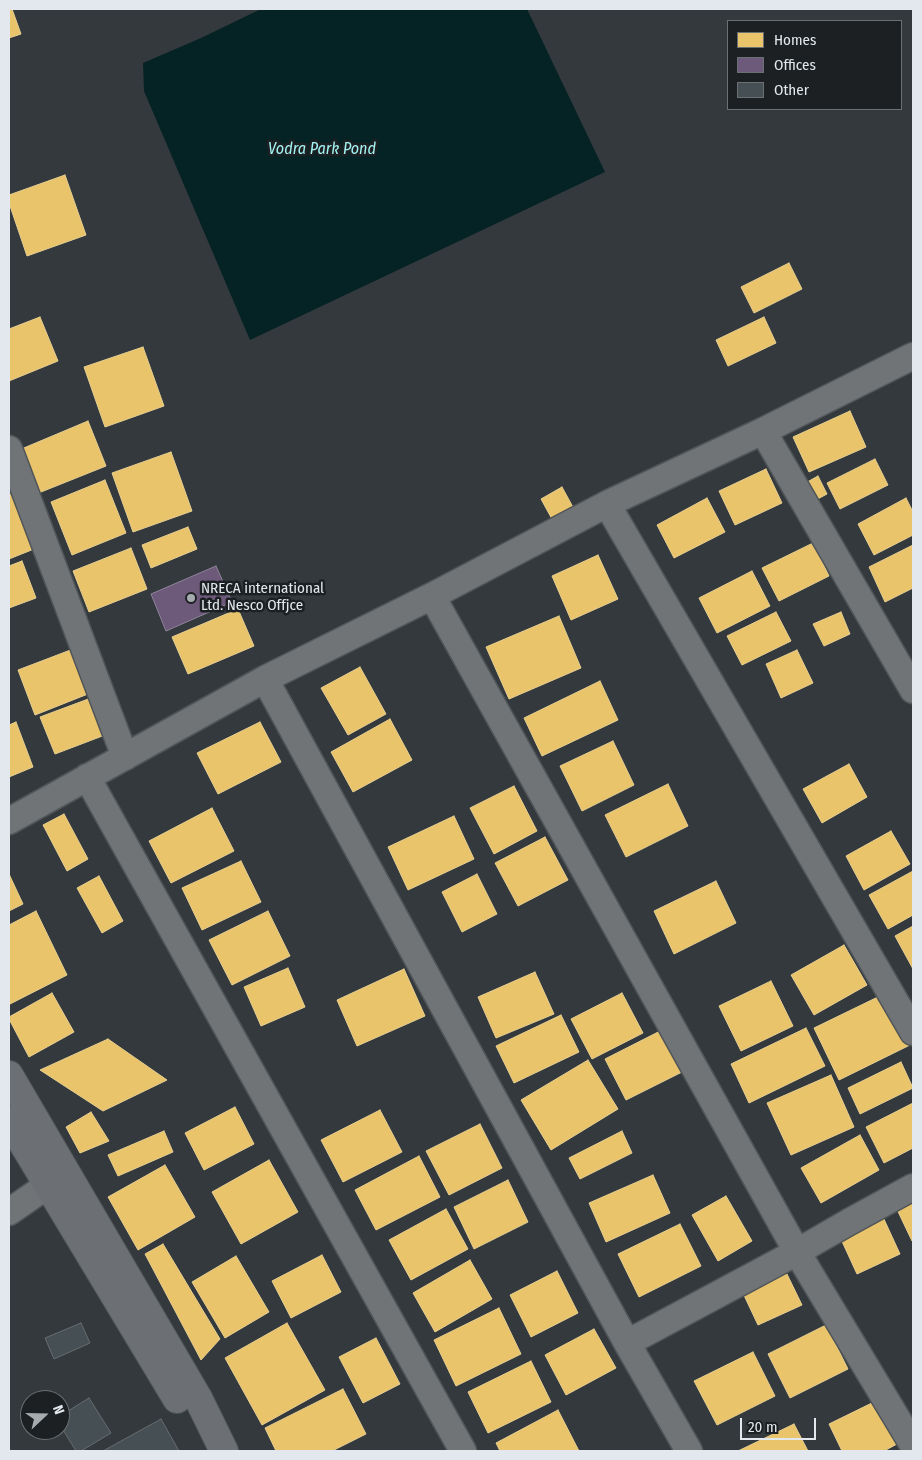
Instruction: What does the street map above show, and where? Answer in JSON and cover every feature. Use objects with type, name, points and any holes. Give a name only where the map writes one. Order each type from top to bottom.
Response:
[{"type":"main road","points":[[9,1075],[198,1398],[224,1451]]},
{"type":"main road","points":[[9,1120],[181,1405],[204,1451]]},
{"type":"street","points":[[9,821],[265,679],[432,596],[607,504],[763,431],[913,356]]},
{"type":"street","points":[[763,431],[913,690]]},
{"type":"street","points":[[9,449],[125,756]]},
{"type":"street","points":[[607,504],[913,1032]]},
{"type":"street","points":[[432,596],[797,1252],[913,1445]]},
{"type":"street","points":[[265,679],[627,1343],[689,1451]]},
{"type":"street","points":[[87,777],[463,1451]]},
{"type":"street","points":[[9,1212],[48,1185]]},
{"type":"street","points":[[627,1343],[797,1252],[913,1187]]},
{"type":"water","name":"Vodra Park Pond","points":[[261,9],[527,9],[605,172],[250,340],[144,91],[143,63]]},
{"type":"building: Homes","points":[[9,9],[12,9],[21,34],[9,38]]},
{"type":"building: Homes","points":[[65,175],[86,235],[27,256],[9,203],[9,195]]},
{"type":"building: Homes","points":[[789,263],[802,289],[754,313],[741,287]]},
{"type":"building: Homes","points":[[40,317],[58,361],[9,381],[9,329]]},
{"type":"building: Homes","points":[[764,317],[776,343],[728,366],[716,340]]},
{"type":"building: Homes","points":[[143,347],[164,406],[105,427],[84,367]]},
{"type":"building: Homes","points":[[850,411],[866,447],[809,472],[793,437]]},
{"type":"building: Homes","points":[[88,421],[106,466],[36,494],[19,450]]},
{"type":"building: Homes","points":[[171,452],[192,511],[133,532],[112,473]]},
{"type":"building: Homes","points":[[875,459],[888,485],[840,509],[827,483]]},
{"type":"building: Homes","points":[[766,469],[782,503],[735,525],[719,491]]},
{"type":"building: Homes","points":[[818,476],[827,494],[812,502],[802,485]]},
{"type":"building: Homes","points":[[105,480],[126,533],[72,555],[51,502]]},
{"type":"building: Homes","points":[[562,487],[574,509],[553,521],[541,499]]},
{"type":"building: Homes","points":[[13,493],[34,549],[9,559],[9,495]]},
{"type":"building: Homes","points":[[707,498],[725,532],[674,558],[657,525]]},
{"type":"building: Homes","points":[[906,498],[913,512],[913,535],[874,555],[858,524]]},
{"type":"building: Homes","points":[[188,527],[197,549],[151,568],[142,545]]},
{"type":"building: Homes","points":[[813,543],[829,576],[779,601],[762,568]]},
{"type":"building: Homes","points":[[913,545],[913,588],[885,602],[869,567]]},
{"type":"building: Homes","points":[[131,548],[147,589],[89,612],[73,571]]},
{"type":"building: Homes","points":[[598,555],[618,599],[571,620],[552,576]]},
{"type":"building: Homes","points":[[22,561],[36,598],[9,608],[9,566]]},
{"type":"building: Homes","points":[[752,571],[770,606],[717,633],[699,598]]},
{"type":"building: Homes","points":[[238,609],[254,646],[188,674],[172,637]]},
{"type":"building: Homes","points":[[776,612],[791,641],[742,665],[727,636]]},
{"type":"building: Homes","points":[[841,612],[850,634],[824,646],[813,624]]},
{"type":"building: Homes","points":[[559,616],[581,668],[509,699],[486,647]]},
{"type":"building: Homes","points":[[81,646],[98,690],[35,715],[18,670]]},
{"type":"building: Homes","points":[[797,650],[813,683],[781,698],[766,664]]},
{"type":"building: Homes","points":[[360,667],[386,714],[348,735],[321,688]]},
{"type":"building: Homes","points":[[600,681],[618,720],[542,756],[524,718]]},
{"type":"building: Homes","points":[[91,698],[105,735],[55,754],[40,717]]},
{"type":"building: Homes","points":[[390,719],[412,760],[353,792],[331,752]]},
{"type":"building: Homes","points":[[16,722],[33,767],[9,777],[9,725]]},
{"type":"building: Homes","points":[[260,722],[281,762],[218,794],[197,753]]},
{"type":"building: Homes","points":[[613,741],[634,785],[582,811],[560,766]]},
{"type":"building: Homes","points":[[849,764],[867,797],[822,823],[803,789]]},
{"type":"building: Homes","points":[[668,784],[688,826],[626,857],[605,815]]},
{"type":"building: Homes","points":[[514,786],[537,831],[494,854],[470,808]]},
{"type":"building: Homes","points":[[212,808],[234,851],[171,883],[149,841]]},
{"type":"building: Homes","points":[[64,814],[88,859],[67,871],[43,825]]},
{"type":"building: Homes","points":[[454,816],[474,859],[408,890],[388,847]]},
{"type":"building: Homes","points":[[891,831],[910,864],[864,890],[846,856]]},
{"type":"building: Homes","points":[[545,837],[568,880],[518,906],[495,863]]},
{"type":"building: Homes","points":[[241,861],[261,902],[202,930],[182,888]]},
{"type":"building: Homes","points":[[913,871],[913,915],[888,929],[869,895]]},
{"type":"building: Homes","points":[[9,874],[23,904],[9,911]]},
{"type":"building: Homes","points":[[477,874],[497,914],[462,932],[442,892]]},
{"type":"building: Homes","points":[[99,876],[123,921],[102,933],[77,888]]},
{"type":"building: Homes","points":[[716,881],[736,923],[674,954],[654,911]]},
{"type":"building: Homes","points":[[36,911],[67,975],[10,1004],[9,925]]},
{"type":"building: Homes","points":[[268,911],[290,956],[232,985],[209,940]]},
{"type":"building: Homes","points":[[913,926],[913,969],[895,936]]},
{"type":"building: Homes","points":[[844,945],[867,985],[814,1015],[791,975]]},
{"type":"building: Homes","points":[[288,968],[305,1007],[261,1026],[244,987]]},
{"type":"building: Homes","points":[[404,969],[425,1016],[357,1046],[337,1000]]},
{"type":"building: Homes","points":[[535,972],[554,1014],[496,1038],[478,997]]},
{"type":"building: Homes","points":[[771,981],[793,1026],[741,1051],[719,1006]]},
{"type":"building: Homes","points":[[52,993],[74,1032],[29,1057],[9,1017]]},
{"type":"building: Homes","points":[[622,993],[643,1033],[592,1059],[571,1019]]},
{"type":"building: Homes","points":[[884,994],[910,1045],[839,1080],[814,1028]]},
{"type":"building: Homes","points":[[561,1015],[579,1052],[514,1083],[496,1046]]},
{"type":"building: Homes","points":[[670,1026],[690,1068],[626,1100],[605,1059]]},
{"type":"building: Homes","points":[[806,1028],[825,1066],[749,1103],[731,1064]]},
{"type":"building: Homes","points":[[108,1039],[167,1080],[103,1111],[40,1070]]},
{"type":"building: Homes","points":[[588,1060],[618,1109],[551,1150],[521,1100]]},
{"type":"building: Homes","points":[[901,1062],[913,1088],[860,1114],[848,1088]]},
{"type":"building: Homes","points":[[831,1075],[854,1127],[791,1155],[767,1103]]},
{"type":"building: Homes","points":[[913,1103],[913,1148],[884,1163],[866,1127]]},
{"type":"building: Homes","points":[[235,1107],[254,1144],[204,1170],[185,1133]]},
{"type":"building: Homes","points":[[380,1110],[402,1152],[343,1182],[321,1140]]},
{"type":"building: Homes","points":[[91,1112],[109,1141],[80,1153],[66,1127]]},
{"type":"building: Homes","points":[[480,1124],[502,1168],[449,1195],[426,1151]]},
{"type":"building: Homes","points":[[164,1131],[173,1152],[118,1176],[108,1155]]},
{"type":"building: Homes","points":[[622,1131],[632,1153],[580,1179],[569,1158]]},
{"type":"building: Homes","points":[[860,1135],[879,1170],[821,1203],[801,1168]]},
{"type":"building: Homes","points":[[419,1156],[440,1197],[376,1230],[355,1190]]},
{"type":"building: Homes","points":[[269,1160],[298,1212],[241,1244],[212,1192]]},
{"type":"building: Homes","points":[[165,1165],[195,1217],[138,1250],[108,1197]]},
{"type":"building: Homes","points":[[653,1175],[670,1213],[606,1242],[589,1203]]},
{"type":"building: Homes","points":[[508,1180],[528,1222],[474,1249],[454,1207]]},
{"type":"building: Homes","points":[[913,1191],[913,1241],[912,1241],[893,1201]]},
{"type":"building: Homes","points":[[726,1196],[752,1241],[718,1261],[692,1215]]},
{"type":"building: Homes","points":[[446,1209],[468,1249],[411,1280],[389,1240]]},
{"type":"building: Homes","points":[[883,1217],[900,1254],[857,1274],[840,1237]]},
{"type":"building: Homes","points":[[680,1224],[701,1266],[639,1297],[618,1254]]},
{"type":"building: Homes","points":[[163,1244],[220,1339],[201,1360],[145,1254]]},
{"type":"building: Homes","points":[[322,1255],[341,1292],[291,1318],[272,1281]]},
{"type":"building: Homes","points":[[236,1256],[269,1312],[225,1338],[192,1282]]},
{"type":"building: Homes","points":[[470,1260],[492,1299],[435,1332],[413,1293]]},
{"type":"building: Homes","points":[[784,1268],[802,1305],[758,1325],[741,1289]]},
{"type":"building: Homes","points":[[557,1271],[578,1313],[531,1337],[510,1295]]},
{"type":"building: Homes","points":[[499,1308],[521,1354],[456,1386],[434,1340]]},
{"type":"building: Homes","points":[[287,1323],[325,1390],[262,1425],[225,1358]]},
{"type":"building: Homes","points":[[826,1325],[848,1369],[790,1398],[768,1354]]},
{"type":"building: Homes","points":[[594,1329],[616,1368],[566,1395],[545,1355]]},
{"type":"building: Homes","points":[[376,1338],[400,1384],[363,1403],[339,1357]]},
{"type":"building: Homes","points":[[753,1352],[775,1396],[717,1425],[694,1381]]},
{"type":"building: Homes","points":[[531,1361],[551,1402],[488,1433],[468,1392]]},
{"type":"building: Homes","points":[[343,1389],[366,1434],[332,1451],[276,1451],[265,1428]]},
{"type":"building: Homes","points":[[876,1401],[897,1444],[884,1451],[842,1451],[829,1424]]},
{"type":"building: Homes","points":[[558,1410],[579,1451],[500,1451],[496,1443]]},
{"type":"building: Homes","points":[[794,1424],[808,1451],[738,1451]]},
{"type":"building: Offices","name":"NRECA international Ltd. Nesco Offjce","points":[[216,566],[232,602],[166,631],[151,594]]},
{"type":"building: Other","points":[[81,1323],[90,1343],[54,1359],[45,1338]]},
{"type":"building: Other","points":[[89,1398],[111,1433],[81,1451],[76,1451],[69,1440],[70,1410]]},
{"type":"building: Other","points":[[161,1419],[179,1451],[103,1451]]},
{"type":"place","name":"NRECA international Ltd. Nesco Offjce","points":[[191,598]]}]
